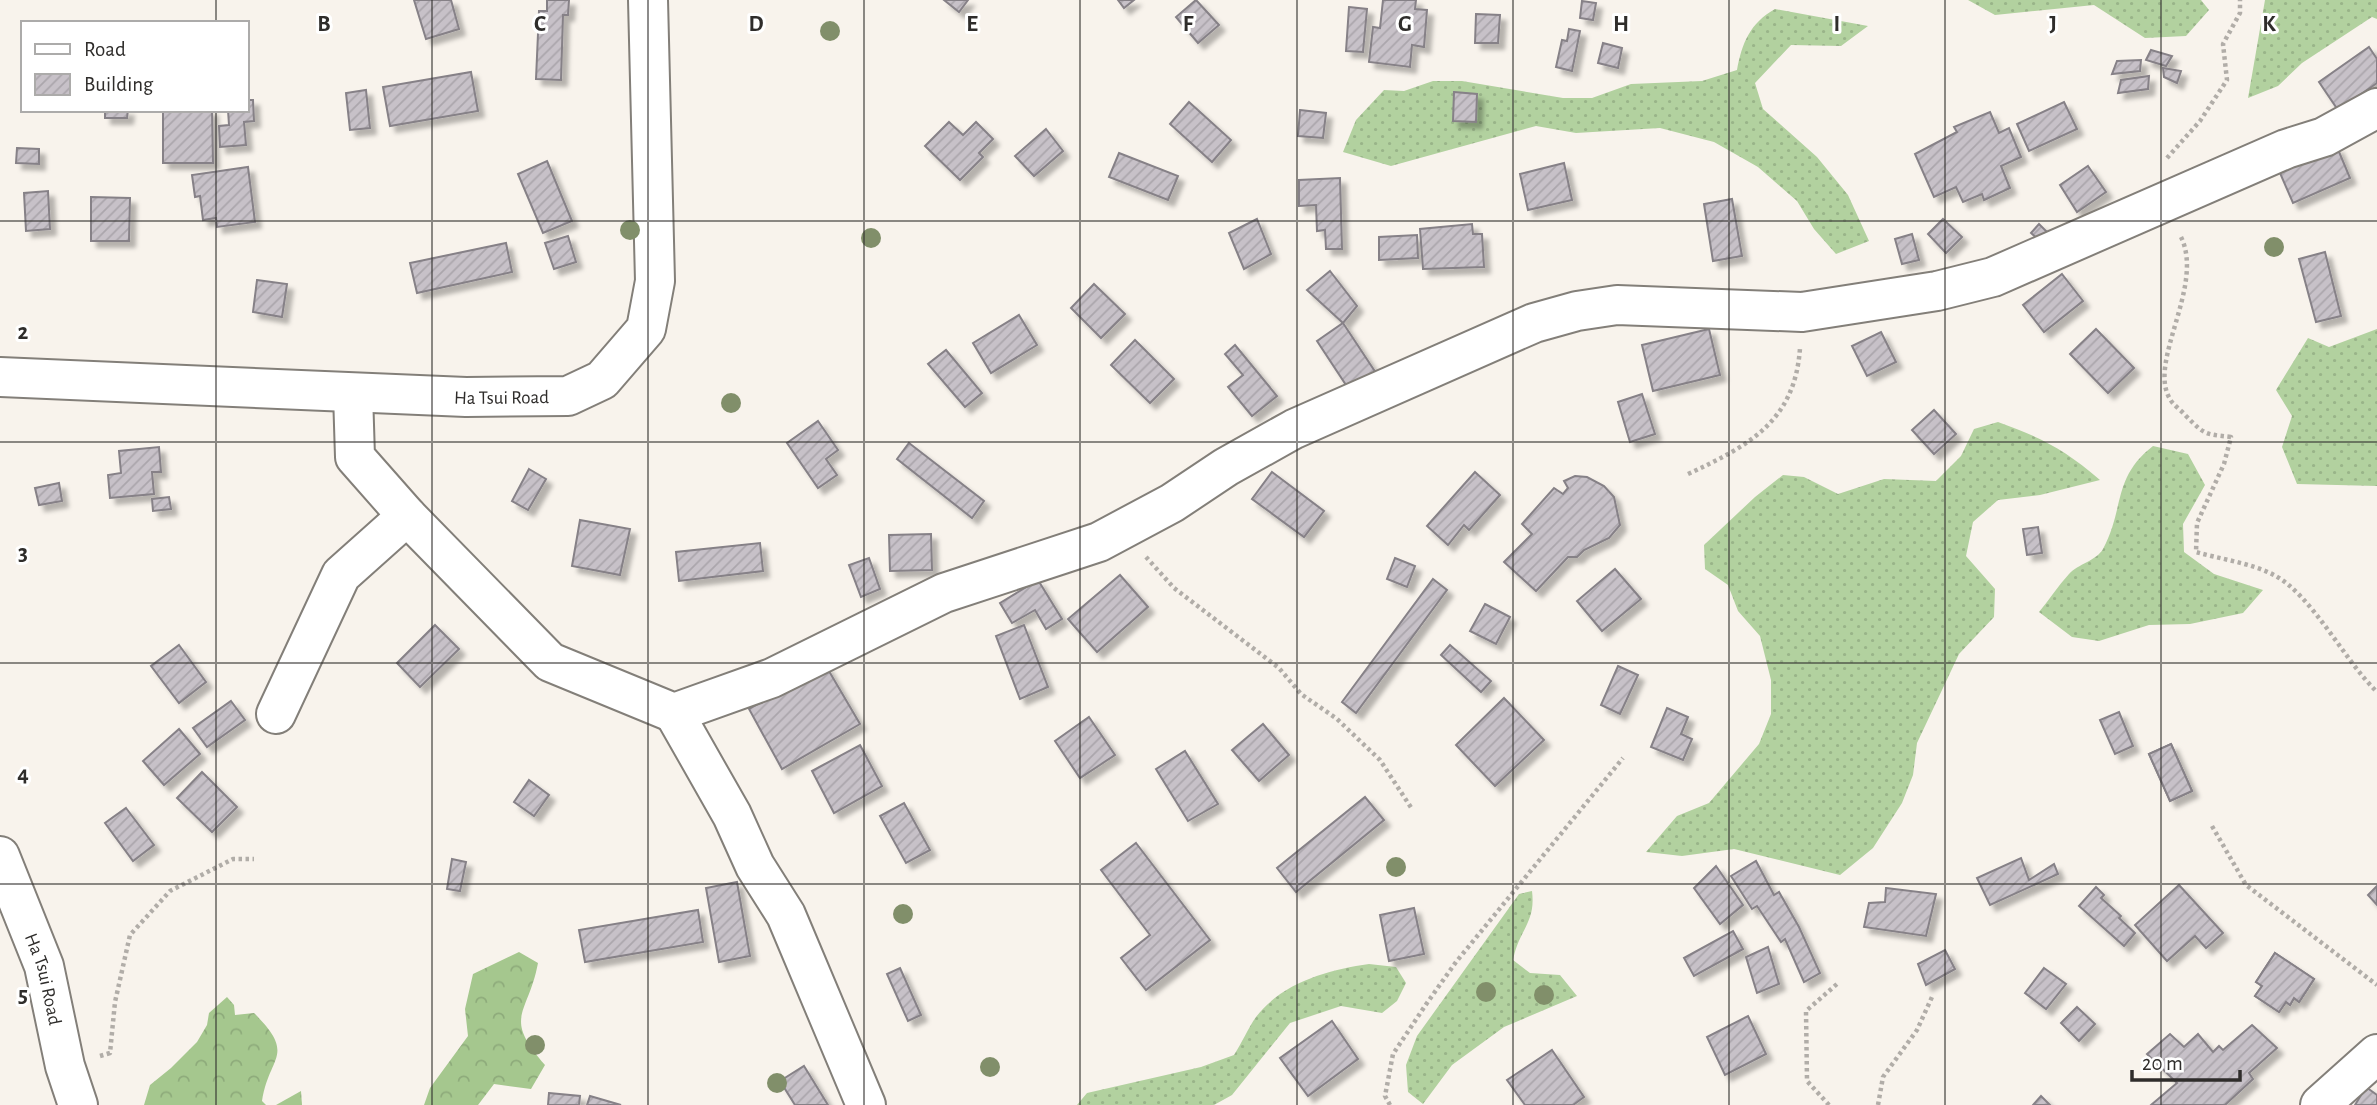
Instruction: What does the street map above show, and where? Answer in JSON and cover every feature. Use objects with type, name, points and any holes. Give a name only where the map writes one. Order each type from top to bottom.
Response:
[{"type":"street","name":"Ha Tsui Road","points":[[0,376],[467,397],[568,396],[602,380],[646,329],[655,281],[648,0]]},
{"type":"street","points":[[674,713],[772,678],[944,593],[1099,542],[1294,429],[1534,323],[1577,311],[1617,305],[1802,312],[1937,291],[1993,277],[2286,149],[2324,136],[2377,108]]},
{"type":"street","points":[[353,393],[355,457],[407,516],[550,662],[674,713],[732,815],[755,866],[786,915],[866,1105]]},
{"type":"street","points":[[276,714],[341,575],[407,516]]},
{"type":"street","name":"Ha Tsui Road","points":[[0,856],[44,966],[65,1066],[78,1105]]},
{"type":"street","points":[[2320,1105],[2377,1054]]},
{"type":"path","points":[[2240,0],[2240,13],[2223,44],[2227,80],[2200,121],[2160,165],[2164,202],[2189,254],[2180,315],[2170,338],[2164,379],[2170,399],[2205,435],[2231,438],[2224,464],[2197,523],[2196,552],[2274,575],[2307,604],[2341,651],[2377,692]]},
{"type":"path","points":[[1688,474],[1733,453],[1778,418],[1798,370],[1802,312]]},
{"type":"path","points":[[1129,526],[1147,559],[1174,589],[1279,668],[1301,694],[1338,719],[1380,760],[1412,809]]},
{"type":"path","points":[[1390,1105],[1385,1096],[1393,1054],[1427,1003],[1456,962],[1623,758]]},
{"type":"path","points":[[2212,826],[2246,885],[2377,985]]},
{"type":"path","points":[[65,1066],[110,1053],[115,1003],[130,935],[170,891],[233,859],[254,859]]},
{"type":"path","points":[[1829,1105],[1807,1081],[1806,1011],[1837,984]]},
{"type":"path","points":[[1878,1105],[1883,1077],[1917,1030],[1933,997]]},
{"type":"green space","points":[[1968,0],[2201,0],[2209,10],[2186,36],[2145,38],[2094,5],[1995,15]]},
{"type":"green space","points":[[2265,0],[2377,0],[2377,19],[2372,17],[2302,63],[2278,86],[2248,98]]},
{"type":"green space","points":[[1775,9],[1868,26],[1841,46],[1791,45],[1755,83],[1763,109],[1817,157],[1848,195],[1869,241],[1836,254],[1814,229],[1797,201],[1758,167],[1714,142],[1660,128],[1576,133],[1536,126],[1391,166],[1343,152],[1356,120],[1384,90],[1404,91],[1433,81],[1462,81],[1563,98],[1592,98],[1631,84],[1702,81],[1737,70],[1753,27]]},
{"type":"green space","points":[[2377,329],[2377,486],[2297,484],[2282,447],[2292,416],[2276,390],[2308,338],[2329,347]]},
{"type":"green space","points":[[1998,422],[2052,445],[2100,480],[2040,495],[1998,500],[1973,522],[1966,556],[1995,589],[1994,617],[1959,654],[1917,743],[1913,775],[1902,803],[1873,848],[1840,875],[1734,849],[1682,856],[1646,852],[1677,816],[1709,803],[1759,744],[1771,714],[1771,680],[1760,636],[1738,611],[1728,585],[1705,569],[1704,545],[1755,497],[1783,475],[1804,477],[1838,494],[1884,479],[1936,481],[1961,456],[1974,429]]},
{"type":"green space","points":[[2153,446],[2188,454],[2205,485],[2183,524],[2184,552],[2214,574],[2263,590],[2243,613],[2190,624],[2149,625],[2099,641],[2072,637],[2039,612],[2069,574],[2096,557],[2103,549],[2125,482],[2140,458]]},
{"type":"green space","points":[[1532,891],[1532,911],[1513,960],[1530,973],[1560,975],[1577,996],[1504,1027],[1452,1065],[1423,1104],[1408,1092],[1406,1065],[1417,1036],[1519,894]]},
{"type":"green space","points":[[519,952],[538,963],[521,1025],[524,1036],[545,1065],[531,1089],[494,1084],[478,1105],[424,1105],[430,1088],[468,1036],[465,1009],[473,974]]},
{"type":"green space","points":[[1369,964],[1396,967],[1406,983],[1397,1001],[1382,1013],[1341,1006],[1290,1023],[1232,1095],[1214,1105],[1077,1105],[1087,1093],[1201,1067],[1234,1055],[1256,1017],[1279,995],[1322,974]]},
{"type":"green space","points":[[227,997],[234,1005],[235,1015],[254,1013],[274,1038],[277,1056],[265,1086],[262,1101],[266,1105],[144,1105],[150,1085],[197,1042],[207,1025],[209,1013]]},
{"type":"green space","points":[[301,1091],[302,1105],[276,1105]]},
{"type":"building","points":[[414,0],[451,0],[459,29],[426,39]]},
{"type":"building","points":[[547,0],[569,0],[568,15],[563,15],[561,80],[536,79],[539,11],[547,11]]},
{"type":"building","points":[[944,0],[968,0],[959,12]]},
{"type":"building","points":[[1118,0],[1134,0],[1124,8]]},
{"type":"building","points":[[1196,0],[1219,25],[1198,43],[1176,17]]},
{"type":"building","points":[[1383,0],[1416,0],[1415,9],[1427,10],[1424,47],[1412,45],[1410,67],[1369,62],[1373,27],[1380,28]]},
{"type":"building","points":[[1582,1],[1596,3],[1593,20],[1580,18]]},
{"type":"building","points":[[1349,7],[1367,9],[1363,52],[1346,51]]},
{"type":"building","points":[[1476,14],[1500,15],[1498,43],[1475,43]]},
{"type":"building","points":[[1569,29],[1580,31],[1572,71],[1556,67],[1562,40],[1567,41]]},
{"type":"building","points":[[1603,43],[1622,48],[1618,68],[1598,63]]},
{"type":"building","points":[[2369,47],[2377,59],[2377,83],[2338,110],[2319,82]]},
{"type":"building","points":[[2151,50],[2172,56],[2166,66],[2146,60]]},
{"type":"building","points":[[2141,60],[2140,71],[2112,74],[2117,61]]},
{"type":"building","points":[[2163,68],[2181,71],[2177,83],[2164,77]]},
{"type":"building","points":[[471,72],[478,111],[390,126],[383,87]]},
{"type":"building","points":[[2149,76],[2148,89],[2118,93],[2121,80]]},
{"type":"building","points":[[366,90],[370,128],[350,130],[346,93]]},
{"type":"building","points":[[1454,92],[1477,94],[1476,122],[1453,121]]},
{"type":"building","points":[[248,100],[253,100],[254,121],[244,122],[246,145],[220,147],[219,126],[229,125],[228,112],[248,112]]},
{"type":"building","points":[[1189,102],[1231,140],[1212,162],[1170,124]]},
{"type":"building","points":[[2064,102],[2077,129],[2029,151],[2017,124]]},
{"type":"building","points":[[1300,110],[1326,113],[1323,138],[1298,136]]},
{"type":"building","points":[[105,112],[128,112],[127,118],[105,118]]},
{"type":"building","points":[[163,112],[212,112],[213,163],[163,163]]},
{"type":"building","points":[[1990,112],[1999,133],[2009,128],[2021,157],[2001,166],[2010,188],[1984,200],[1982,194],[1963,202],[1956,187],[1934,197],[1915,154],[1957,132],[1954,127]]},
{"type":"building","points":[[949,122],[963,135],[976,122],[993,139],[979,153],[983,157],[960,180],[925,146]]},
{"type":"building","points":[[1046,129],[1063,151],[1034,176],[1015,156]]},
{"type":"building","points":[[2337,147],[2350,178],[2293,203],[2280,173]]},
{"type":"building","points":[[17,148],[39,149],[39,164],[16,163]]},
{"type":"building","points":[[1119,153],[1178,176],[1168,200],[1109,177]]},
{"type":"building","points":[[547,161],[572,221],[543,233],[518,174]]},
{"type":"building","points":[[1564,163],[1572,200],[1528,210],[1520,174]]},
{"type":"building","points":[[2088,166],[2106,192],[2077,212],[2060,185]]},
{"type":"building","points":[[248,167],[255,222],[217,227],[216,218],[203,220],[200,196],[195,197],[192,175]]},
{"type":"building","points":[[1340,178],[1342,249],[1326,249],[1325,230],[1317,231],[1316,205],[1299,206],[1299,180]]},
{"type":"building","points":[[48,191],[50,229],[26,231],[24,193]]},
{"type":"building","points":[[91,197],[130,198],[129,241],[91,241]]},
{"type":"building","points":[[1732,199],[1742,256],[1713,261],[1704,204]]},
{"type":"building","points":[[1257,219],[1271,254],[1244,269],[1229,233]]},
{"type":"building","points":[[1943,219],[1962,237],[1946,253],[1928,234]]},
{"type":"building","points":[[1472,224],[1473,234],[1482,234],[1484,267],[1423,269],[1420,229]]},
{"type":"building","points":[[2039,224],[2048,233],[2040,241],[2031,233]]},
{"type":"building","points":[[1912,234],[1919,260],[1902,264],[1895,239]]},
{"type":"building","points":[[1417,235],[1418,258],[1379,260],[1379,237]]},
{"type":"building","points":[[568,236],[576,262],[554,269],[545,243]]},
{"type":"building","points":[[506,243],[512,272],[417,293],[410,263]]},
{"type":"building","points":[[2325,252],[2341,316],[2316,322],[2299,259]]},
{"type":"building","points":[[1330,271],[1357,306],[1343,323],[1307,290]]},
{"type":"building","points":[[2062,274],[2083,301],[2044,332],[2023,305]]},
{"type":"building","points":[[257,280],[287,284],[282,317],[253,312]]},
{"type":"building","points":[[1094,284],[1125,314],[1101,338],[1071,308]]},
{"type":"building","points":[[1019,315],[1037,345],[991,373],[973,343]]},
{"type":"building","points":[[1343,323],[1376,373],[1350,391],[1317,341]]},
{"type":"building","points":[[1709,329],[1720,375],[1653,391],[1642,345]]},
{"type":"building","points":[[2096,329],[2134,368],[2108,393],[2070,354]]},
{"type":"building","points":[[1881,332],[1896,362],[1867,376],[1852,346]]},
{"type":"building","points":[[1135,340],[1174,379],[1150,403],[1111,365]]},
{"type":"building","points":[[1235,345],[1277,396],[1252,416],[1228,387],[1243,375],[1225,354]]},
{"type":"building","points":[[946,350],[982,393],[965,407],[928,364]]},
{"type":"building","points":[[1642,394],[1655,434],[1630,442],[1618,402]]},
{"type":"building","points":[[1934,410],[1956,434],[1934,454],[1912,430]]},
{"type":"building","points":[[818,421],[838,450],[826,459],[837,475],[818,488],[787,443]]},
{"type":"building","points":[[909,443],[984,501],[972,518],[897,459]]},
{"type":"building","points":[[159,447],[161,472],[152,472],[154,494],[110,498],[108,475],[121,473],[119,451]]},
{"type":"building","points":[[529,469],[546,479],[528,510],[512,501]]},
{"type":"building","points":[[1272,472],[1324,511],[1304,537],[1252,499]]},
{"type":"building","points":[[1475,472],[1500,495],[1469,530],[1464,525],[1448,545],[1427,526]]},
{"type":"building","points":[[1575,476],[1587,477],[1604,486],[1614,497],[1620,525],[1609,538],[1584,550],[1577,557],[1568,557],[1536,591],[1504,562],[1532,534],[1522,524],[1554,488],[1563,494],[1568,488],[1564,481]]},
{"type":"building","points":[[59,483],[62,501],[39,505],[35,488]]},
{"type":"building","points":[[169,497],[171,509],[153,511],[152,499]]},
{"type":"building","points":[[580,520],[630,529],[620,575],[572,566]]},
{"type":"building","points":[[2038,527],[2042,553],[2027,555],[2023,529]]},
{"type":"building","points":[[931,534],[932,570],[890,571],[889,535]]},
{"type":"building","points":[[760,543],[763,571],[679,581],[676,552]]},
{"type":"building","points":[[869,558],[880,589],[861,597],[849,565]]},
{"type":"building","points":[[1395,558],[1415,566],[1407,587],[1387,579]]},
{"type":"building","points":[[1615,569],[1641,599],[1602,631],[1577,601]]},
{"type":"building","points":[[1120,575],[1148,607],[1097,652],[1068,619]]},
{"type":"building","points":[[1433,579],[1447,590],[1356,713],[1342,702]]},
{"type":"building","points":[[1038,580],[1062,619],[1046,629],[1035,610],[1012,623],[1000,603]]},
{"type":"building","points":[[1485,604],[1510,617],[1496,644],[1470,631]]},
{"type":"building","points":[[435,625],[459,649],[420,687],[397,663]]},
{"type":"building","points":[[1024,625],[1048,687],[1020,699],[996,636]]},
{"type":"building","points":[[179,645],[206,682],[179,703],[151,666]]},
{"type":"building","points":[[1450,645],[1491,681],[1481,692],[1441,655]]},
{"type":"building","points":[[826,666],[860,724],[782,769],[749,709]]},
{"type":"building","points":[[1618,666],[1638,675],[1620,714],[1601,705]]},
{"type":"building","points":[[1504,698],[1544,740],[1495,786],[1456,745]]},
{"type":"building","points":[[231,701],[245,720],[207,747],[193,728]]},
{"type":"building","points":[[1667,708],[1688,717],[1681,734],[1692,739],[1683,760],[1651,747]]},
{"type":"building","points":[[2119,712],[2133,746],[2115,754],[2100,720]]},
{"type":"building","points":[[1089,717],[1115,755],[1080,778],[1055,741]]},
{"type":"building","points":[[1263,724],[1289,755],[1259,781],[1232,750]]},
{"type":"building","points":[[179,729],[200,754],[164,785],[143,761]]},
{"type":"building","points":[[2171,744],[2192,791],[2170,801],[2149,754]]},
{"type":"building","points":[[2171,744],[2192,791],[2170,801],[2149,754]]},
{"type":"building","points":[[860,745],[882,786],[834,813],[812,771]]},
{"type":"building","points":[[1185,751],[1218,804],[1188,821],[1156,769]]},
{"type":"building","points":[[202,772],[237,807],[212,832],[177,798]]},
{"type":"building","points":[[529,780],[549,795],[534,816],[514,802]]},
{"type":"building","points":[[1365,797],[1384,820],[1296,892],[1277,868]]},
{"type":"building","points":[[904,803],[930,850],[906,863],[880,816]]},
{"type":"building","points":[[126,808],[154,845],[133,861],[105,823]]},
{"type":"building","points":[[1136,843],[1210,940],[1146,990],[1121,958],[1150,935],[1101,870]]},
{"type":"building","points":[[2021,858],[2029,880],[2054,864],[2058,874],[1990,905],[1977,878]]},
{"type":"building","points":[[452,859],[466,862],[460,891],[447,889]]},
{"type":"building","points":[[1756,861],[1774,895],[1779,892],[1799,927],[1820,973],[1804,982],[1785,939],[1781,942],[1757,906],[1752,909],[1731,876]]},
{"type":"building","points":[[1716,866],[1743,905],[1720,924],[1694,888]]},
{"type":"building","points":[[737,882],[750,956],[719,962],[706,888]]},
{"type":"building","points":[[2179,885],[2223,933],[2206,948],[2195,936],[2167,961],[2135,925]]},
{"type":"building","points":[[2377,886],[2377,905],[2368,895]]},
{"type":"building","points":[[2096,887],[2104,895],[2101,898],[2135,933],[2124,946],[2079,906]]},
{"type":"building","points":[[1886,888],[1936,894],[1926,936],[1864,927],[1869,903],[1885,902]]},
{"type":"building","points":[[1414,908],[1424,954],[1389,961],[1380,915]]},
{"type":"building","points":[[698,910],[703,942],[585,962],[579,930]]},
{"type":"building","points":[[1733,931],[1743,949],[1694,976],[1684,958]]},
{"type":"building","points":[[1768,947],[1779,984],[1757,993],[1746,957]]},
{"type":"building","points":[[1945,950],[1955,969],[1926,985],[1918,964]]},
{"type":"building","points":[[2275,953],[2314,979],[2299,1002],[2294,998],[2290,1005],[2286,1002],[2279,1012],[2255,996],[2262,986],[2256,982]]},
{"type":"building","points":[[2275,953],[2314,979],[2299,1002],[2294,998],[2290,1005],[2286,1002],[2279,1012],[2255,996],[2262,986],[2256,982]]},
{"type":"building","points":[[900,968],[921,1015],[908,1021],[887,974]]},
{"type":"building","points":[[2044,968],[2066,984],[2046,1009],[2025,993]]},
{"type":"building","points":[[2077,1007],[2095,1024],[2079,1041],[2061,1023]]},
{"type":"building","points":[[1748,1016],[1766,1054],[1725,1075],[1707,1037]]},
{"type":"building","points":[[1332,1021],[1358,1059],[1308,1096],[1280,1058]]},
{"type":"building","points":[[2252,1025],[2277,1048],[2249,1073],[2253,1079],[2225,1105],[2151,1105],[2177,1083],[2147,1054],[2170,1034],[2184,1047],[2198,1034],[2213,1052],[2219,1046],[2223,1050]]},
{"type":"building","points":[[1552,1050],[1584,1097],[1573,1105],[1525,1105],[1507,1080]]},
{"type":"building","points":[[804,1066],[828,1105],[795,1105],[780,1081]]},
{"type":"building","points":[[2366,1087],[2377,1095],[2377,1105],[2355,1105]]},
{"type":"building","points":[[549,1093],[580,1096],[579,1105],[548,1105]]},
{"type":"building","points":[[590,1096],[621,1105],[587,1105]]},
{"type":"building","points":[[2041,1096],[2050,1105],[2033,1105]]}]
